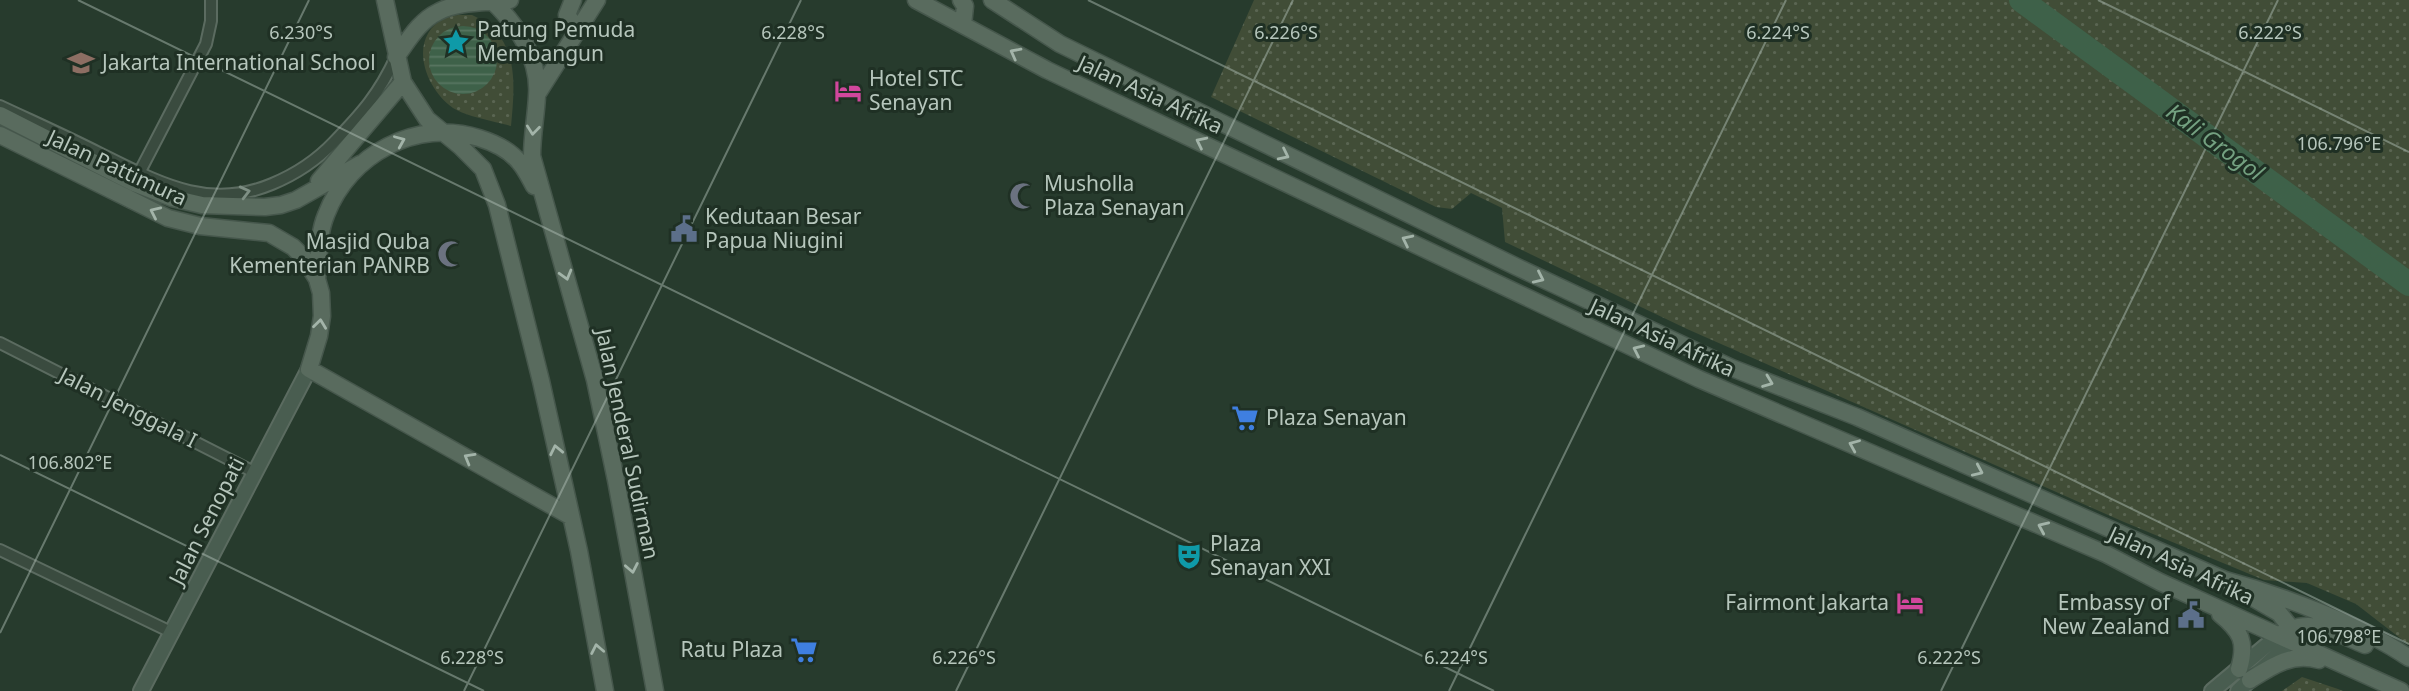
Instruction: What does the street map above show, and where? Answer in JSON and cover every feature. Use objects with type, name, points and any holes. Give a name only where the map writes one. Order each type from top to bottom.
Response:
[{"type":"main road","points":[[385,0],[403,82],[422,114],[483,169],[498,205],[541,381],[606,691]]},
{"type":"main road","points":[[396,57],[422,24],[438,12],[460,6],[510,0]]},
{"type":"main road","points":[[573,0],[567,15],[577,29]]},
{"type":"main road","points":[[538,93],[597,0]]},
{"type":"main road","name":"Jalan Asia Afrika","points":[[916,0],[1047,70],[1699,379],[2106,554],[2160,582],[2287,634],[2401,691]]},
{"type":"main road","points":[[961,0],[965,6],[963,25]]},
{"type":"main road","name":"Jalan Asia Afrika","points":[[992,0],[1060,44],[1478,248],[1732,368],[1857,417],[2225,580],[2253,588],[2345,624],[2391,646],[2409,658]]},
{"type":"main road","points":[[492,1],[525,41],[535,69],[538,93],[531,138],[532,156],[547,209]]},
{"type":"main road","points":[[311,191],[403,82]]},
{"type":"main road","name":"Jalan Pattimura","points":[[0,115],[137,178],[172,198],[202,205],[281,205],[296,200],[360,164]]},
{"type":"main road","points":[[547,209],[520,163],[497,145],[467,135],[432,132],[412,136],[388,146],[360,164],[340,189],[321,229],[317,279],[322,316],[309,369],[570,516]]},
{"type":"main road","name":"Jalan Pattimura","points":[[0,135],[168,218],[200,226],[270,233],[298,252],[317,279]]},
{"type":"main road","name":"Jalan Jenderal Sudirman","points":[[547,209],[598,394],[655,691]]},
{"type":"main road","points":[[1468,270],[1478,248]]},
{"type":"main road","name":"Jalan Senopati","points":[[141,691],[309,369]]},
{"type":"main road","points":[[2106,554],[2112,554],[2119,547],[2120,537],[2117,532]]},
{"type":"main road","points":[[2225,580],[2279,613],[2287,634]]},
{"type":"main road","points":[[2204,601],[2232,623],[2238,632],[2244,653],[2242,680]]},
{"type":"main road","points":[[2242,680],[2287,634],[2318,625],[2409,665]]},
{"type":"main road","points":[[2212,691],[2287,659],[2301,656],[2317,659],[2381,691]]},
{"type":"street","points":[[137,178],[206,44],[211,21],[211,0]]},
{"type":"street","name":"Jalan Pattimura","points":[[0,106],[137,178],[212,196],[237,195],[293,175],[323,153],[382,88],[396,57]]},
{"type":"street","name":"Jalan Jenggala I","points":[[0,343],[256,473]]},
{"type":"street","points":[[0,550],[173,633]]},
{"type":"shaded area","points":[[1254,0],[2409,0],[2409,645],[2356,604],[2307,583],[2264,580],[2124,522],[1687,329],[1505,242],[1502,208],[1471,193],[1452,209],[1436,207],[1211,97]]},
{"type":"shaded area","points":[[472,15],[488,24],[499,35],[511,62],[511,126],[453,108],[434,88],[428,76],[423,50],[426,37],[433,27],[448,17]]},
{"type":"shaded area","points":[[463,26],[476,29],[487,36],[494,47],[497,60],[494,73],[487,84],[476,91],[463,94],[450,91],[439,84],[432,73],[429,60],[432,47],[439,36],[450,29]]},
{"type":"shaded area","points":[[2302,677],[2338,689],[2343,691],[2282,691]]},
{"type":"waterway","name":"Kali Grogol","points":[[2021,0],[2409,284]]},
{"type":"place","name":"Patung Pemuda Membangun","points":[[456,42]]},
{"type":"place","name":"Jakarta International School","points":[[81,63]]},
{"type":"place","name":"Hotel STC Senayan","points":[[848,91]]},
{"type":"place","name":"Musholla Plaza Senayan","points":[[1023,196]]},
{"type":"place","name":"Kedutaan Besar Papua Niugini","points":[[684,229]]},
{"type":"place","name":"Masjid Quba Kementerian PANRB","points":[[451,254]]},
{"type":"place","name":"Plaza Senayan","points":[[1245,418]]},
{"type":"place","name":"Plaza Senayan XXI","points":[[1189,556]]},
{"type":"place","name":"Fairmont Jakarta","points":[[1910,603]]},
{"type":"place","name":"Embassy of New Zealand","points":[[2191,615]]},
{"type":"place","name":"Ratu Plaza","points":[[804,650]]}]
